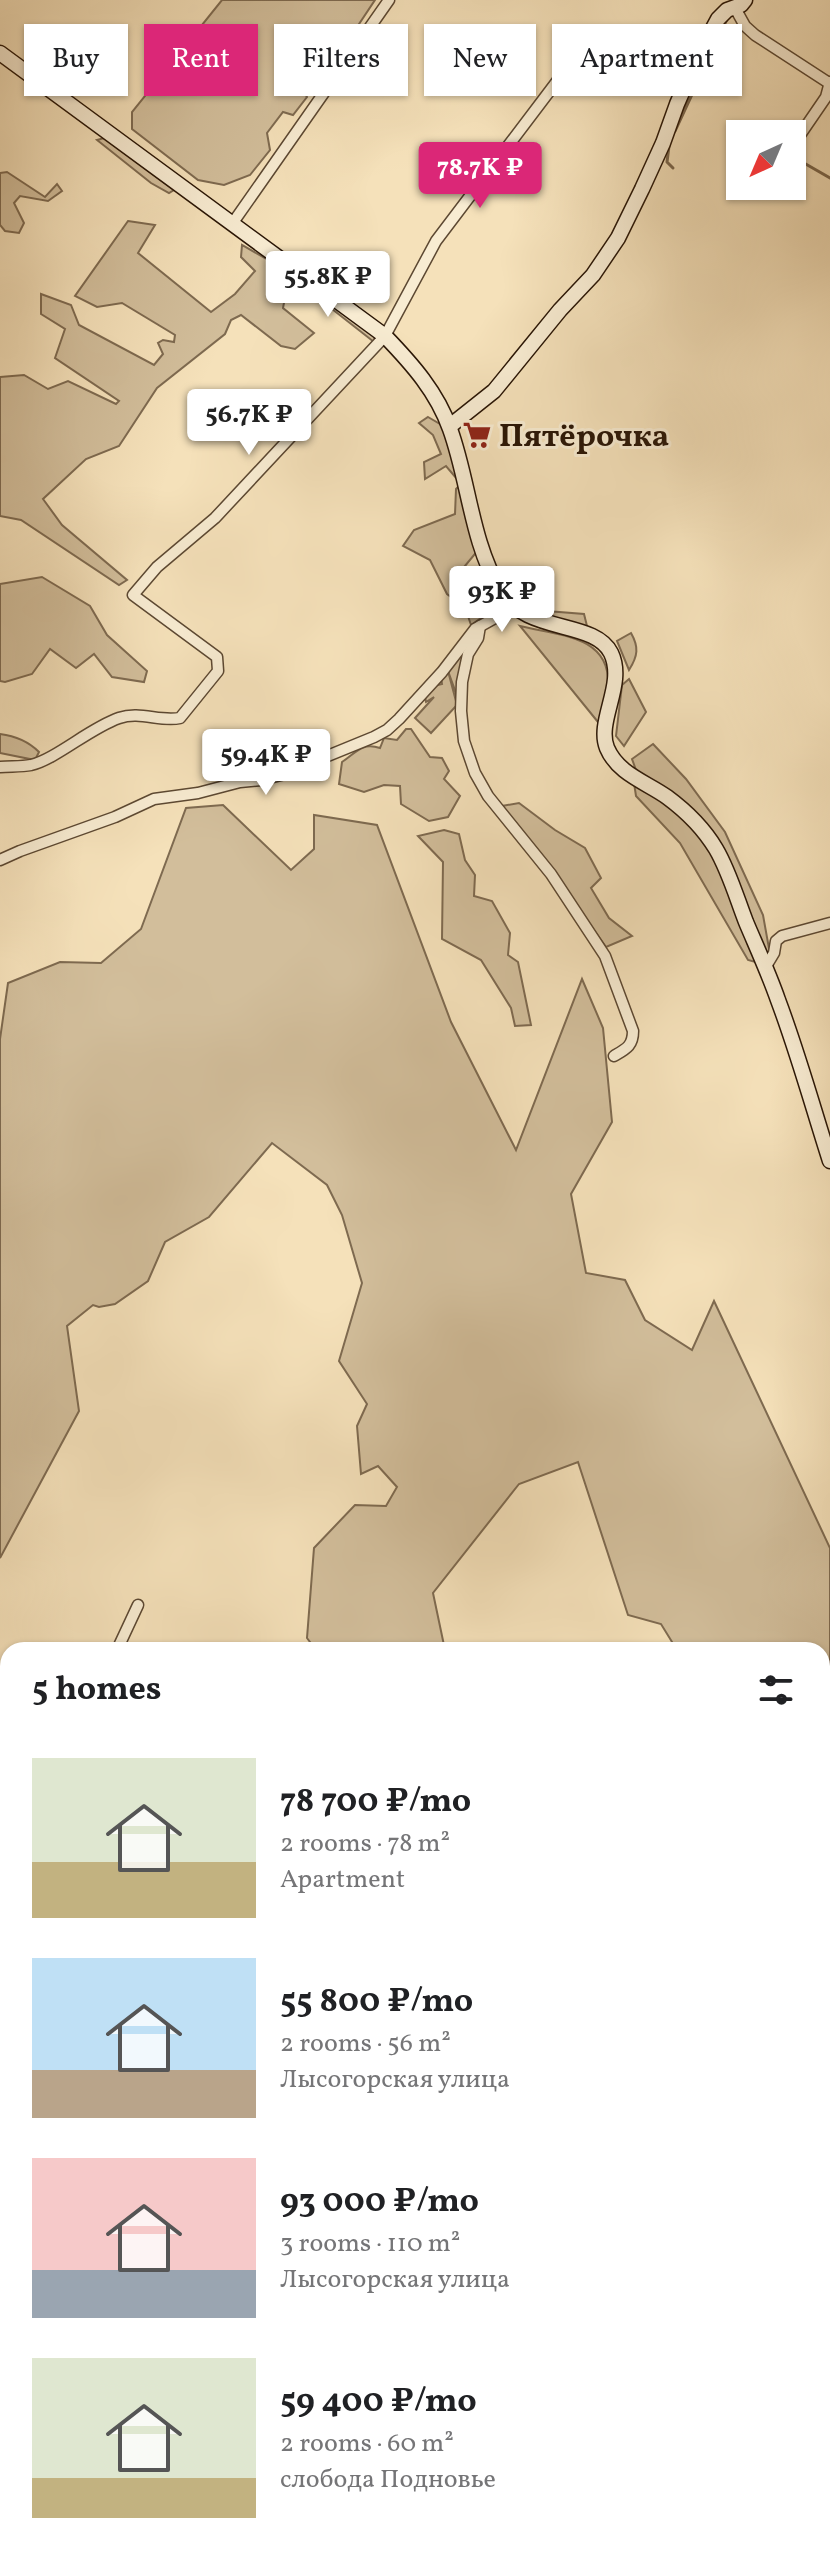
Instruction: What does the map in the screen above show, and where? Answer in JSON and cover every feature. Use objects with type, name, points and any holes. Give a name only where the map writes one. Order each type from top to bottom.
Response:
[{"type":"street","points":[[232,224],[389,0]]},
{"type":"street","points":[[450,426],[494,391],[608,254],[663,143],[697,58],[718,19],[727,10],[740,4],[745,26],[755,35],[830,83],[826,97],[806,126]]},
{"type":"street","points":[[0,53],[385,336],[423,378],[450,426],[485,561],[500,591],[513,608],[538,621],[594,636],[611,652],[616,669],[612,706],[605,726],[606,746],[632,777],[666,796],[693,819],[717,850],[778,1000],[830,1161]]},
{"type":"street","points":[[0,767],[33,764],[93,728],[122,716],[140,714],[180,718],[218,671],[217,657],[133,595],[157,567],[215,518],[385,336],[436,241],[552,88]]},
{"type":"street","points":[[0,860],[154,799],[281,775],[374,737],[399,719],[475,630],[513,608]]},
{"type":"street","points":[[475,630],[478,638],[468,654],[462,682],[464,741],[475,773],[488,796],[551,874],[605,956],[633,1031],[633,1041],[627,1049],[614,1056]]},
{"type":"street","points":[[765,968],[774,953],[776,941],[782,936],[830,923]]},
{"type":"street","points":[[121,1642],[138,1605]]},
{"type":"shaded area","points":[[222,0],[375,0],[359,24],[274,24],[274,96],[307,97],[293,115],[283,112],[267,133],[270,150],[250,175],[224,185],[198,180],[132,129],[132,112],[145,96],[258,96],[258,24],[203,24]]},
{"type":"shaded area","points":[[104,138],[174,190],[169,193],[151,183],[97,140]]},
{"type":"shaded area","points":[[7,172],[45,197],[57,184],[62,191],[48,201],[20,196],[14,203],[24,223],[19,233],[5,231],[0,225],[0,173]]},
{"type":"shaded area","points":[[128,221],[155,225],[138,253],[211,312],[235,294],[255,271],[241,257],[242,245],[298,277],[375,335],[374,342],[295,280],[287,287],[283,308],[314,333],[295,349],[281,346],[241,315],[231,320],[225,334],[157,388],[119,446],[86,459],[43,499],[62,525],[127,580],[119,585],[21,520],[0,516],[0,377],[24,375],[48,389],[68,381],[116,404],[119,401],[55,358],[65,329],[41,314],[41,294],[71,305],[79,325],[154,365],[163,354],[158,343],[163,340],[174,342],[175,335],[122,303],[97,307],[75,296]]},
{"type":"shaded area","points":[[428,417],[445,427],[457,479],[446,466],[425,479],[424,462],[441,454],[433,435],[419,423]]},
{"type":"shaded area","points":[[461,484],[479,549],[460,572],[465,585],[491,593],[488,613],[471,625],[465,607],[447,594],[430,560],[403,546],[414,530],[455,514],[456,489]]},
{"type":"shaded area","points":[[42,577],[90,606],[107,635],[147,671],[144,682],[112,677],[94,654],[76,668],[50,649],[32,674],[0,681],[0,584]]},
{"type":"shaded area","points":[[505,586],[523,586],[530,598],[523,603]]},
{"type":"shaded area","points":[[534,610],[584,614],[588,630],[545,619]]},
{"type":"shaded area","points":[[520,626],[578,640],[591,646],[600,656],[606,668],[608,684],[602,727]]},
{"type":"shaded area","points":[[476,629],[456,693],[448,671],[457,705],[431,733],[415,718],[434,697],[426,702],[425,697],[434,686],[442,684],[441,677]]},
{"type":"shaded area","points":[[631,633],[636,652],[629,670],[617,641]]},
{"type":"shaded area","points":[[629,679],[646,712],[624,746],[616,736],[622,685]]},
{"type":"shaded area","points":[[406,729],[411,729],[430,757],[442,758],[449,771],[444,779],[460,796],[448,817],[429,821],[401,804],[400,786],[384,785],[364,792],[339,784],[342,762],[363,747],[380,748],[384,738],[397,740]]},
{"type":"shaded area","points":[[0,734],[31,745],[39,752],[35,760],[0,753]]},
{"type":"shaded area","points":[[653,744],[686,779],[725,832],[763,915],[770,954],[763,953],[711,833],[670,794],[636,770],[632,759]]},
{"type":"shaded area","points":[[634,783],[678,814],[706,843],[726,880],[759,963],[748,960],[680,843],[636,796]]},
{"type":"shaded area","points":[[519,803],[585,848],[601,878],[591,888],[609,918],[632,936],[606,947],[502,806]]},
{"type":"shaded area","points":[[223,805],[291,870],[314,849],[314,815],[377,825],[451,1022],[516,1150],[582,979],[603,1028],[612,1122],[571,1194],[586,1273],[625,1280],[645,1320],[692,1350],[714,1301],[830,1548],[830,1642],[672,1642],[661,1624],[628,1615],[578,1462],[519,1484],[433,1593],[443,1642],[310,1642],[307,1638],[314,1548],[355,1505],[386,1506],[397,1487],[378,1466],[361,1474],[357,1426],[367,1404],[339,1361],[362,1283],[342,1215],[327,1185],[272,1143],[209,1217],[165,1242],[148,1281],[115,1304],[93,1305],[67,1326],[79,1411],[0,1558],[0,1039],[8,983],[60,962],[101,963],[141,929],[186,808]]},
{"type":"shaded area","points":[[444,830],[459,834],[465,860],[475,875],[474,896],[492,901],[510,933],[508,955],[518,962],[531,1025],[515,1026],[511,1008],[481,960],[442,939],[443,862],[418,836]]},
{"type":"waterway","points":[[675,131],[727,19]]},
{"type":"waterway","points":[[669,146],[667,162],[673,168]]},
{"type":"waterway","points":[[806,164],[830,178]]},
{"type":"place","name":"Пятёрочка","points":[[477,435]]}]
